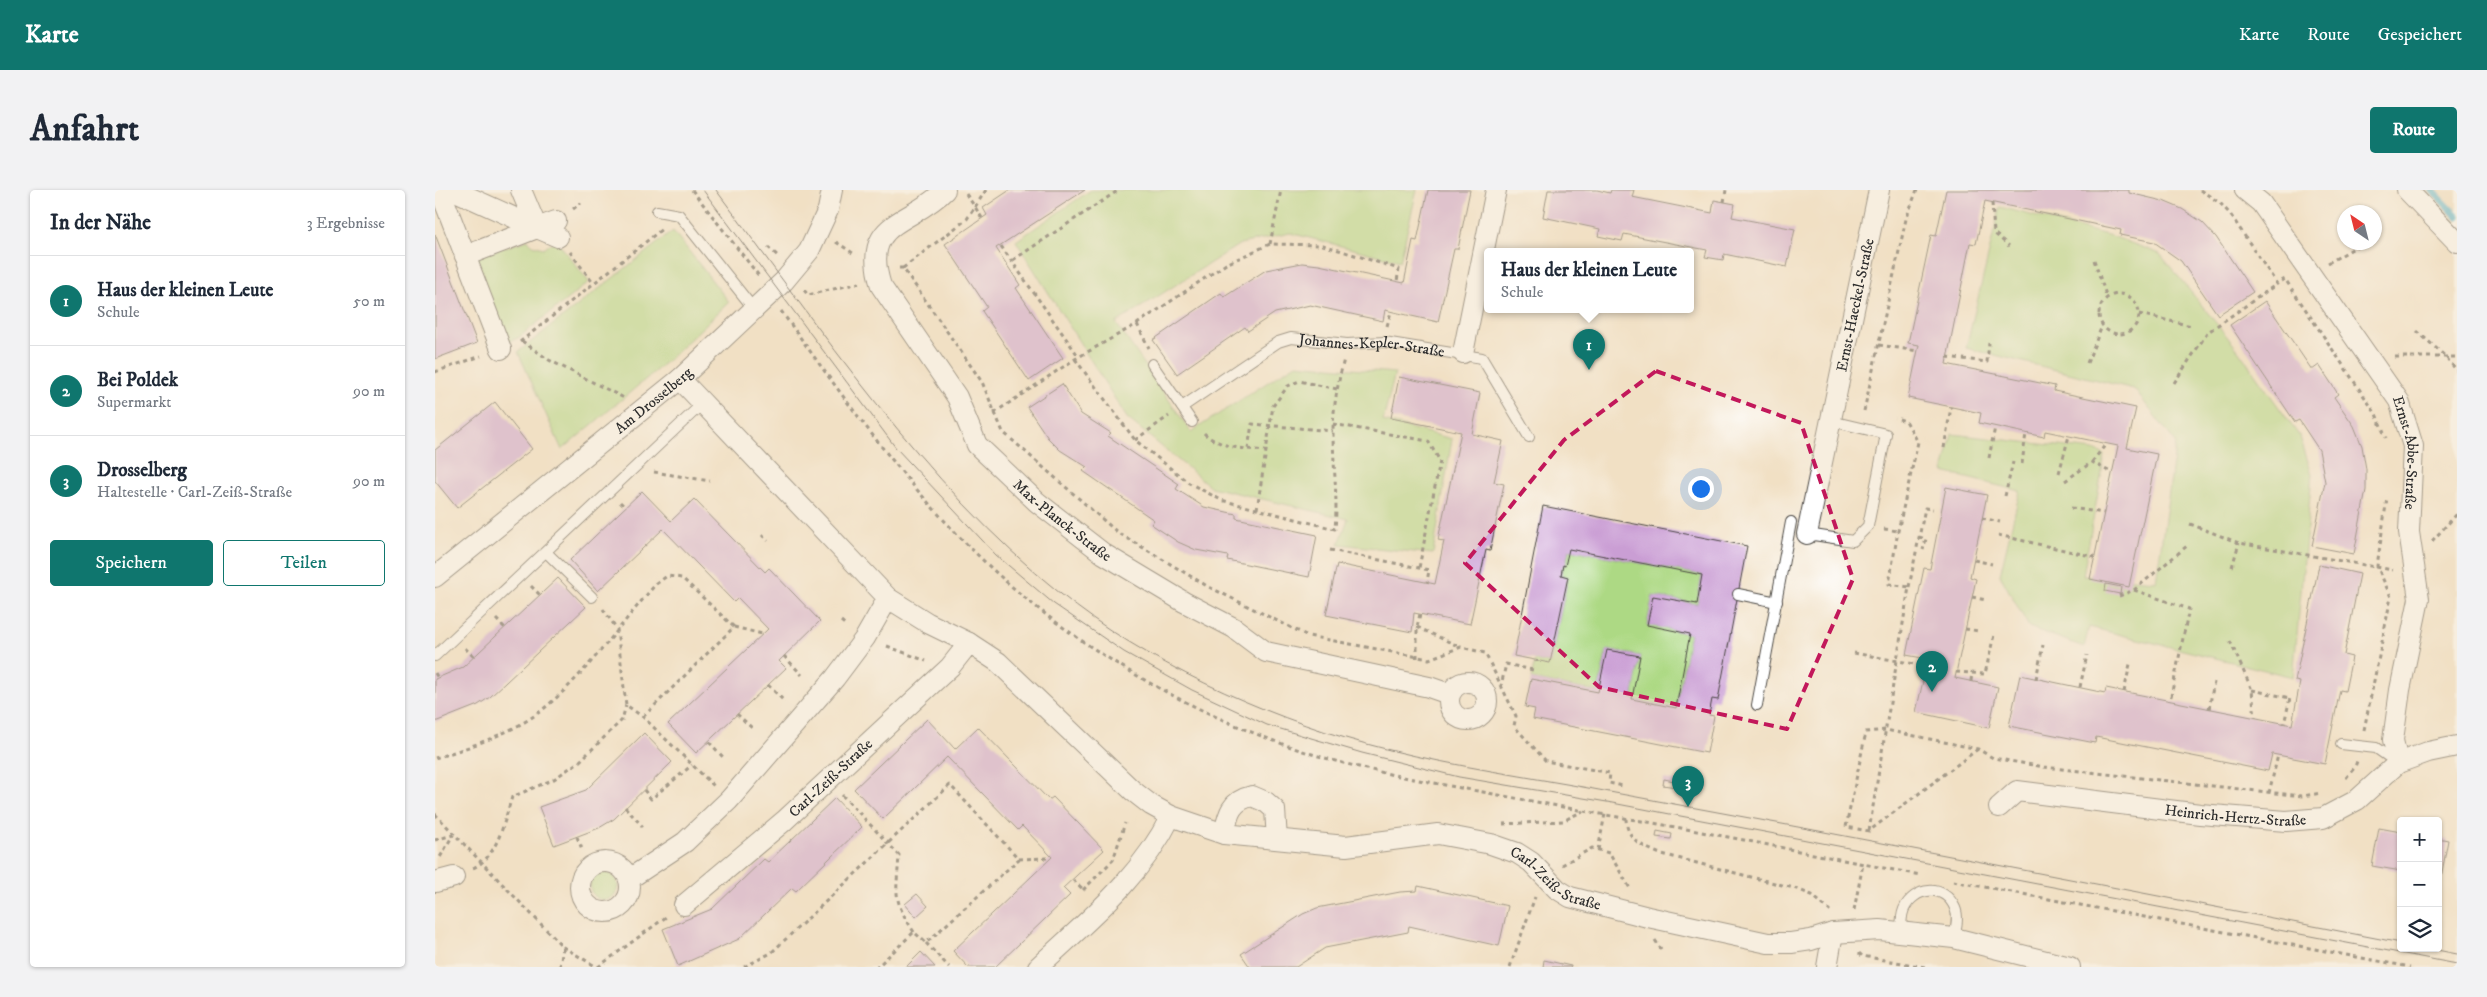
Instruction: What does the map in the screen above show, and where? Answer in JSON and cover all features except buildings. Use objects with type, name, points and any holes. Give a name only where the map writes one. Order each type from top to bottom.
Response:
[{"type":"street","points":[[440,190],[501,349]]},
{"type":"street","points":[[453,190],[537,228],[557,229]]},
{"type":"street","points":[[521,190],[537,228]]},
{"type":"street","name":"Am Drosselberg","points":[[435,578],[679,379],[791,273],[809,250],[819,231],[828,210],[832,190]]},
{"type":"street","points":[[877,273],[875,253],[881,238],[895,223],[945,190]]},
{"type":"street","name":"Johannes-Kepler-Straße","points":[[1484,248],[1496,190]]},
{"type":"street","name":"Ernst-Haeckel-Straße","points":[[1807,534],[1879,190]]},
{"type":"street","name":"Ernst-Abbe-Straße","points":[[2245,190],[2261,203],[2399,401],[2413,446],[2409,532],[2419,599],[2400,690],[2393,740],[2398,763]]},
{"type":"street","points":[[2407,190],[2457,242]]},
{"type":"street","points":[[465,256],[537,228]]},
{"type":"street","name":"Johannes-Kepler-Straße","points":[[1463,353],[1484,249]]},
{"type":"street","name":"Max-Planck-Straße","points":[[877,273],[881,286],[957,396],[977,445],[1037,502],[1104,554],[1184,602],[1235,628],[1266,652],[1429,687],[1449,694]]},
{"type":"street","name":"Carl-Zeiß-Straße","points":[[679,379],[888,598],[928,623],[969,643],[998,662],[1052,716],[1133,791],[1151,805],[1171,816],[1195,826],[1224,834],[1346,846],[1438,834],[1491,844],[1517,853],[1531,862],[1557,888],[1570,897],[1648,917],[1768,943],[1811,940],[1842,932],[1880,930],[1954,938],[2070,967]]},
{"type":"street","points":[[629,879],[685,842],[729,800],[835,678],[865,638],[888,598]]},
{"type":"street","name":"Carl-Zeiß-Straße","points":[[684,905],[785,821],[951,667],[969,643]]},
{"type":"street","points":[[1469,681],[1493,690],[1485,710],[1474,718],[1462,719],[1452,712],[1448,700],[1449,694],[1457,685],[1469,681]]},
{"type":"street","name":"Heinrich-Hertz-Straße","points":[[1999,807],[2017,791],[2209,815],[2286,821],[2323,818],[2357,800],[2398,763],[2428,752],[2457,746]]},
{"type":"street","points":[[1224,834],[1228,812],[1239,800],[1252,796],[1266,802],[1275,810],[1277,839]]},
{"type":"street","points":[[1038,967],[1133,876],[1157,843],[1171,816]]},
{"type":"street","points":[[1827,967],[1842,932]]},
{"type":"lane","points":[[657,211],[679,215],[753,308]]},
{"type":"lane","name":"Johannes-Kepler-Straße","points":[[1183,407],[1278,342],[1291,338],[1347,344],[1384,342],[1463,353],[1482,358],[1529,437]]},
{"type":"lane","points":[[1152,364],[1192,422]]},
{"type":"lane","points":[[435,656],[703,403]]},
{"type":"lane","name":"Ernst-Haeckel-Straße","points":[[1807,534],[1853,542],[1868,526],[1886,434],[1831,421]]},
{"type":"lane","points":[[1757,705],[1791,522]]},
{"type":"lane","points":[[546,552],[592,597]]},
{"type":"lane","points":[[1738,594],[1777,602]]},
{"type":"lane","points":[[2341,744],[2376,748],[2398,763]]},
{"type":"lane","points":[[1901,932],[1903,911],[1911,898],[1925,890],[1937,891],[1949,899],[1955,908],[1957,922],[1954,938]]},
{"type":"path","points":[[692,190],[757,273],[769,294],[872,437],[932,508],[1003,579],[1048,616],[1097,650],[1197,706],[1244,729],[1313,754],[1403,777],[1921,875]]},
{"type":"path","points":[[963,190],[982,218]]},
{"type":"path","points":[[791,273],[808,295],[877,273],[903,268],[967,219],[986,190]]},
{"type":"path","points":[[1013,260],[1119,190]]},
{"type":"path","points":[[1270,244],[1281,190]]},
{"type":"path","points":[[1724,202],[1726,190]]},
{"type":"path","points":[[1872,413],[1863,411],[1906,219],[1917,190]]},
{"type":"path","points":[[2200,190],[2221,203],[2277,284]]},
{"type":"path","points":[[435,372],[522,341],[699,199]]},
{"type":"path","points":[[1992,203],[1995,233],[2009,246]]},
{"type":"path","points":[[557,229],[594,284]]},
{"type":"path","points":[[839,244],[877,273]]},
{"type":"path","points":[[993,413],[1075,359],[1137,324],[1226,264],[1270,244],[1323,245],[1399,269],[1397,281]]},
{"type":"path","points":[[1001,246],[1013,260],[1079,357]]},
{"type":"path","points":[[768,247],[778,256]]},
{"type":"path","points":[[2305,266],[2317,267],[2341,257],[2352,250]]},
{"type":"path","points":[[2095,260],[2107,298]]},
{"type":"path","points":[[903,268],[982,382],[993,413],[1003,432],[1056,481],[1117,532],[1207,586],[1308,636],[1429,659],[1461,647]]},
{"type":"path","points":[[2174,384],[2208,332],[2285,279],[2376,414],[2388,442]]},
{"type":"path","points":[[2115,292],[2130,295],[2140,309],[2137,326],[2122,335],[2108,333],[2098,318],[2101,301],[2107,298],[2115,292]]},
{"type":"path","points":[[2139,314],[2192,326]]},
{"type":"path","points":[[1137,324],[1148,345],[1152,364]]},
{"type":"path","points":[[2087,363],[2103,325]]},
{"type":"path","points":[[2417,331],[2446,357],[2457,371]]},
{"type":"path","points":[[522,341],[549,360],[644,408]]},
{"type":"path","points":[[1947,357],[1987,362],[1989,343]]},
{"type":"path","points":[[1075,359],[1135,440],[1189,483],[1221,500],[1335,529],[1337,508],[1333,424],[1337,389],[1347,344]]},
{"type":"path","points":[[1879,345],[1918,351]]},
{"type":"path","points":[[2377,368],[2396,356],[2457,357]]},
{"type":"path","points":[[1257,510],[1273,406],[1288,386],[1299,381],[1337,389]]},
{"type":"path","points":[[1135,440],[1183,407]]},
{"type":"path","points":[[1944,448],[1951,407]]},
{"type":"path","points":[[1889,417],[1906,421],[1918,442],[1898,531],[1889,584],[1909,588]]},
{"type":"path","points":[[1192,422],[1207,437],[1238,448],[1265,451]]},
{"type":"path","points":[[1248,449],[1252,424],[1333,431]]},
{"type":"path","points":[[1333,424],[1428,441],[1440,461],[1419,568]]},
{"type":"path","points":[[1989,458],[1995,427]]},
{"type":"path","points":[[2022,464],[2026,433]]},
{"type":"path","points":[[2059,473],[2069,436]]},
{"type":"path","points":[[2065,481],[2092,462],[2106,444]]},
{"type":"path","points":[[2005,496],[2013,462]]},
{"type":"path","points":[[2092,462],[2112,473]]},
{"type":"path","points":[[635,468],[711,480]]},
{"type":"path","points":[[2344,781],[2355,767],[2361,747],[2391,597],[2377,566],[2388,490]]},
{"type":"path","points":[[1869,831],[1919,537],[1925,508],[1933,509]]},
{"type":"path","points":[[2071,508],[2104,514]]},
{"type":"path","points":[[2190,524],[2239,543],[2377,566],[2415,567],[2457,514]]},
{"type":"path","points":[[1982,518],[2000,522]]},
{"type":"path","points":[[762,535],[768,541]]},
{"type":"path","points":[[1998,536],[2095,557]]},
{"type":"path","points":[[1919,537],[1926,539],[1923,550]]},
{"type":"path","points":[[2232,567],[2239,543]]},
{"type":"path","points":[[2119,596],[2134,590],[2187,546]]},
{"type":"path","points":[[1330,550],[1429,570],[1427,582]]},
{"type":"path","points":[[1974,560],[1993,564]]},
{"type":"path","points":[[435,758],[501,733],[533,716],[571,683],[656,584],[667,576],[682,578],[734,627],[762,634]]},
{"type":"path","points":[[2134,590],[2189,609],[2170,700]]},
{"type":"path","points":[[483,864],[499,838],[512,797],[554,778],[580,761],[622,720],[626,705],[617,629],[592,597]]},
{"type":"path","points":[[1972,597],[1985,600]]},
{"type":"path","points":[[1417,658],[1417,628],[1420,614]]},
{"type":"path","points":[[643,717],[734,627]]},
{"type":"path","points":[[1417,628],[1461,647],[1485,653],[1493,690],[1516,716],[1514,726],[1546,761],[1611,773],[1609,783],[1623,786]]},
{"type":"path","points":[[1965,629],[1979,631]]},
{"type":"path","points":[[1956,672],[1985,674],[1994,635]]},
{"type":"path","points":[[2230,641],[2252,690],[2255,718]]},
{"type":"path","points":[[2036,678],[2043,645]]},
{"type":"path","points":[[887,646],[928,661]]},
{"type":"path","points":[[1854,653],[1926,666]]},
{"type":"path","points":[[2080,687],[2087,655]]},
{"type":"path","points":[[784,656],[802,675]]},
{"type":"path","points":[[1493,690],[1506,664],[1533,670]]},
{"type":"path","points":[[2124,692],[2130,664]]},
{"type":"path","points":[[1971,681],[1973,672]]},
{"type":"path","points":[[435,673],[438,678]]},
{"type":"path","points":[[2209,709],[2214,682]]},
{"type":"path","points":[[768,685],[782,699]]},
{"type":"path","points":[[2252,690],[2290,698],[2285,724]]},
{"type":"path","points":[[626,705],[643,717],[729,800]]},
{"type":"path","points":[[737,714],[752,728]]},
{"type":"path","points":[[1978,749],[1869,831],[1847,828],[1866,732],[1886,730],[1978,749],[1993,758],[2044,767],[2302,796],[2322,793],[2329,789]]},
{"type":"path","points":[[709,742],[723,757]]},
{"type":"path","points":[[2269,793],[2277,755]]},
{"type":"path","points":[[643,790],[651,799],[692,765]]},
{"type":"path","points":[[828,781],[899,855],[896,898],[901,912],[914,932],[949,967]]},
{"type":"path","points":[[744,967],[771,953],[950,785],[1019,859]]},
{"type":"path","points":[[625,807],[643,827]]},
{"type":"path","points":[[1494,825],[1563,821],[1583,811]]},
{"type":"path","points":[[435,814],[453,835],[563,947],[598,967],[684,905]]},
{"type":"path","points":[[1598,850],[1605,814]]},
{"type":"path","points":[[1626,818],[1626,828],[1634,840],[1645,848],[1813,895],[1853,948],[1862,956],[1925,967]]},
{"type":"path","points":[[1083,890],[1113,860],[1125,823]]},
{"type":"path","points":[[435,840],[453,835]]},
{"type":"path","points":[[441,875],[453,835]]},
{"type":"path","points":[[577,837],[582,849]]},
{"type":"path","points":[[1510,967],[1531,906],[1545,876],[1592,848],[1609,853],[1636,898]]},
{"type":"path","points":[[926,943],[1019,859],[1051,858]]},
{"type":"path","points":[[1856,904],[1863,864]]},
{"type":"path","points":[[1950,880],[2410,967]]},
{"type":"path","points":[[877,967],[914,932]]},
{"type":"path","points":[[560,967],[563,947]]},
{"type":"highlighted area","points":[[1656,371],[1801,423],[1853,579],[1787,729],[1599,687],[1465,563],[1564,440]]},
{"type":"green space","points":[[1091,190],[1417,190],[1400,261],[1290,233],[1240,244],[1116,323],[1191,432],[1296,364],[1395,373],[1383,421],[1452,439],[1433,554],[1339,544],[1348,519],[1211,487],[1127,418],[1016,241]]},
{"type":"green space","points":[[2000,207],[2115,237],[2160,254],[2238,350],[2300,437],[2312,474],[2293,677],[2089,627],[2084,647],[2029,627],[2000,575],[2020,491],[1943,472],[1952,434],[2094,450],[2105,455],[2083,575],[2156,581],[2176,443],[2134,389],[1966,348]]},
{"type":"green space","points":[[673,231],[729,302],[666,362],[562,450],[518,352]]},
{"type":"green space","points":[[528,240],[533,245],[543,248],[557,241],[589,282],[518,338],[504,343],[471,258]]},
{"type":"green space","points":[[1569,549],[1702,575],[1697,604],[1653,596],[1647,625],[1690,634],[1676,708],[1632,699],[1640,656],[1607,650],[1598,692],[1531,679],[1535,660],[1550,663],[1568,577],[1561,575],[1563,565],[1566,566]]},
{"type":"green space","points":[[604,872],[614,876],[618,886],[614,896],[604,900],[594,896],[590,886],[594,876]]},
{"type":"waterway","points":[[2432,190],[2457,216]]},
{"type":"tram line","points":[[703,190],[896,448],[996,555],[1054,604],[1124,652],[1192,690],[1267,725],[1362,753],[1459,777],[1607,802],[2457,964]]},
{"type":"tram line","points":[[716,190],[835,350],[919,455],[1011,551],[1061,594],[1128,641],[1166,663],[1245,701],[1325,732],[1389,750],[1441,761],[1782,824],[2397,942]]},
{"type":"tram line","points":[[2442,951],[2457,954]]},
{"type":"place","name":"Haus der kleinen Leute","points":[[1589,370]]},
{"type":"place","name":"Bei Poldek","points":[[1932,692]]},
{"type":"place","name":"Drosselberg","points":[[1688,807]]}]
